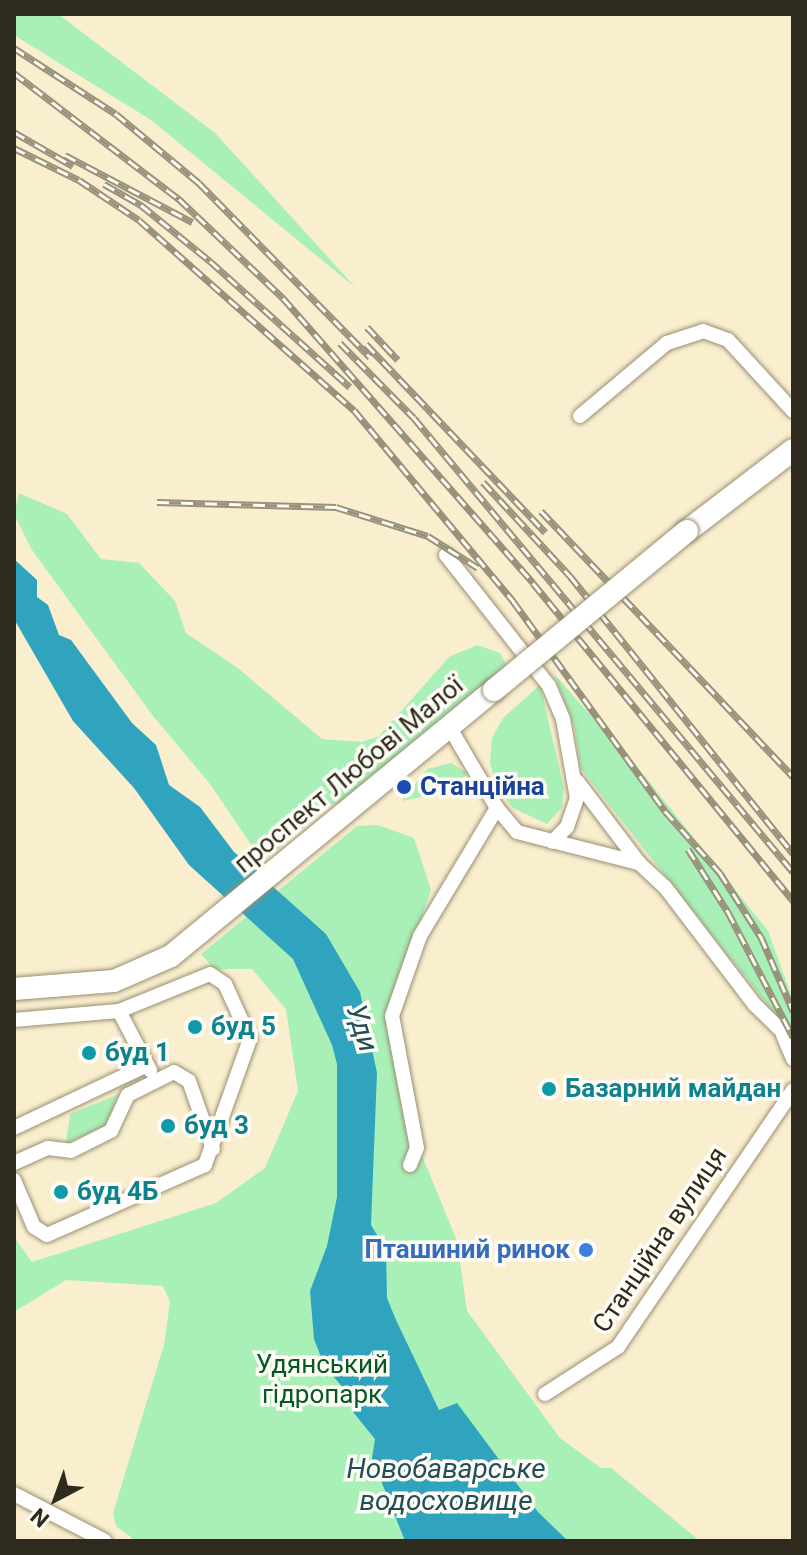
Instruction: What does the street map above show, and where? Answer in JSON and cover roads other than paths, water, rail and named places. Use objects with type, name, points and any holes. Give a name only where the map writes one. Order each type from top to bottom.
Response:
[{"type":"main road","name":"проспект Любові Малої","points":[[14,989],[114,981],[153,966],[192,941],[687,531],[793,450]]},
{"type":"street","points":[[580,416],[667,343],[703,331],[728,340],[793,411]]},
{"type":"street","points":[[446,555],[549,686],[577,781],[575,810],[552,842]]},
{"type":"street","points":[[450,728],[497,808],[517,832],[639,863]]},
{"type":"street","points":[[577,781],[639,863],[665,887],[788,1038],[793,1059]]},
{"type":"street","points":[[410,1165],[417,1148],[392,1016],[416,945],[497,808]]},
{"type":"street","points":[[14,1020],[119,1011],[210,974],[225,984],[250,1039],[205,1165],[47,1235],[34,1227],[14,1180]]},
{"type":"street","points":[[119,1011],[155,1081]]},
{"type":"street","points":[[14,1128],[147,1065]]},
{"type":"street","points":[[14,1163],[48,1148],[71,1151],[111,1131],[128,1095],[174,1072],[189,1081],[213,1149]]},
{"type":"street","name":"Станційна вулиця","points":[[545,1394],[618,1347],[793,1090]]},
{"type":"street","points":[[14,1494],[105,1541]]},
{"type":"water","points":[[14,559],[37,580],[37,597],[48,605],[59,635],[71,640],[132,723],[156,745],[169,785],[200,807],[234,852],[326,934],[360,992],[377,1073],[371,1225],[386,1250],[387,1298],[439,1410],[457,1403],[538,1512],[568,1541],[405,1541],[372,1458],[375,1439],[353,1412],[353,1399],[325,1367],[314,1339],[310,1291],[327,1246],[337,1197],[337,1064],[332,1045],[293,959],[189,865],[134,788],[73,721],[14,619]]},
{"type":"railway","points":[[14,48],[116,114],[199,183],[370,357]]},
{"type":"railway","points":[[14,73],[179,199],[283,298],[533,583],[793,901]]},
{"type":"railway","points":[[14,132],[73,166]]},
{"type":"railway","points":[[14,148],[79,180],[139,220],[354,410],[513,601],[665,811],[720,873],[761,937],[793,1011]]},
{"type":"railway","points":[[65,155],[192,222]]},
{"type":"railway","points":[[104,184],[141,205],[210,261],[350,387]]},
{"type":"railway","points":[[367,327],[398,360]]},
{"type":"railway","points":[[340,343],[414,418],[793,872]]},
{"type":"railway","points":[[366,344],[545,532]]},
{"type":"railway","points":[[483,482],[570,576],[793,853]]},
{"type":"railway","points":[[157,502],[336,507],[428,536],[478,568]]},
{"type":"railway","points":[[541,511],[793,777]]},
{"type":"railway","points":[[688,849],[728,912],[793,1037]]},
{"type":"place","name":"Станційна","points":[[404,787]]},
{"type":"place","name":"буд 5","points":[[195,1027]]},
{"type":"place","name":"буд 1","points":[[89,1053]]},
{"type":"place","name":"Базарний майдан","points":[[549,1089]]},
{"type":"place","name":"буд 3","points":[[168,1126]]},
{"type":"place","name":"буд 4Б","points":[[61,1192]]},
{"type":"place","name":"Пташиний ринок","points":[[586,1250]]},
{"type":"water label","name":"Уди","points":[[362,1028]]},
{"type":"water label","name":"Новобаварське водосховище","points":[[446,1485]]},
{"type":"park label","name":"Удянський гідропарк","points":[[322,1380]]}]
